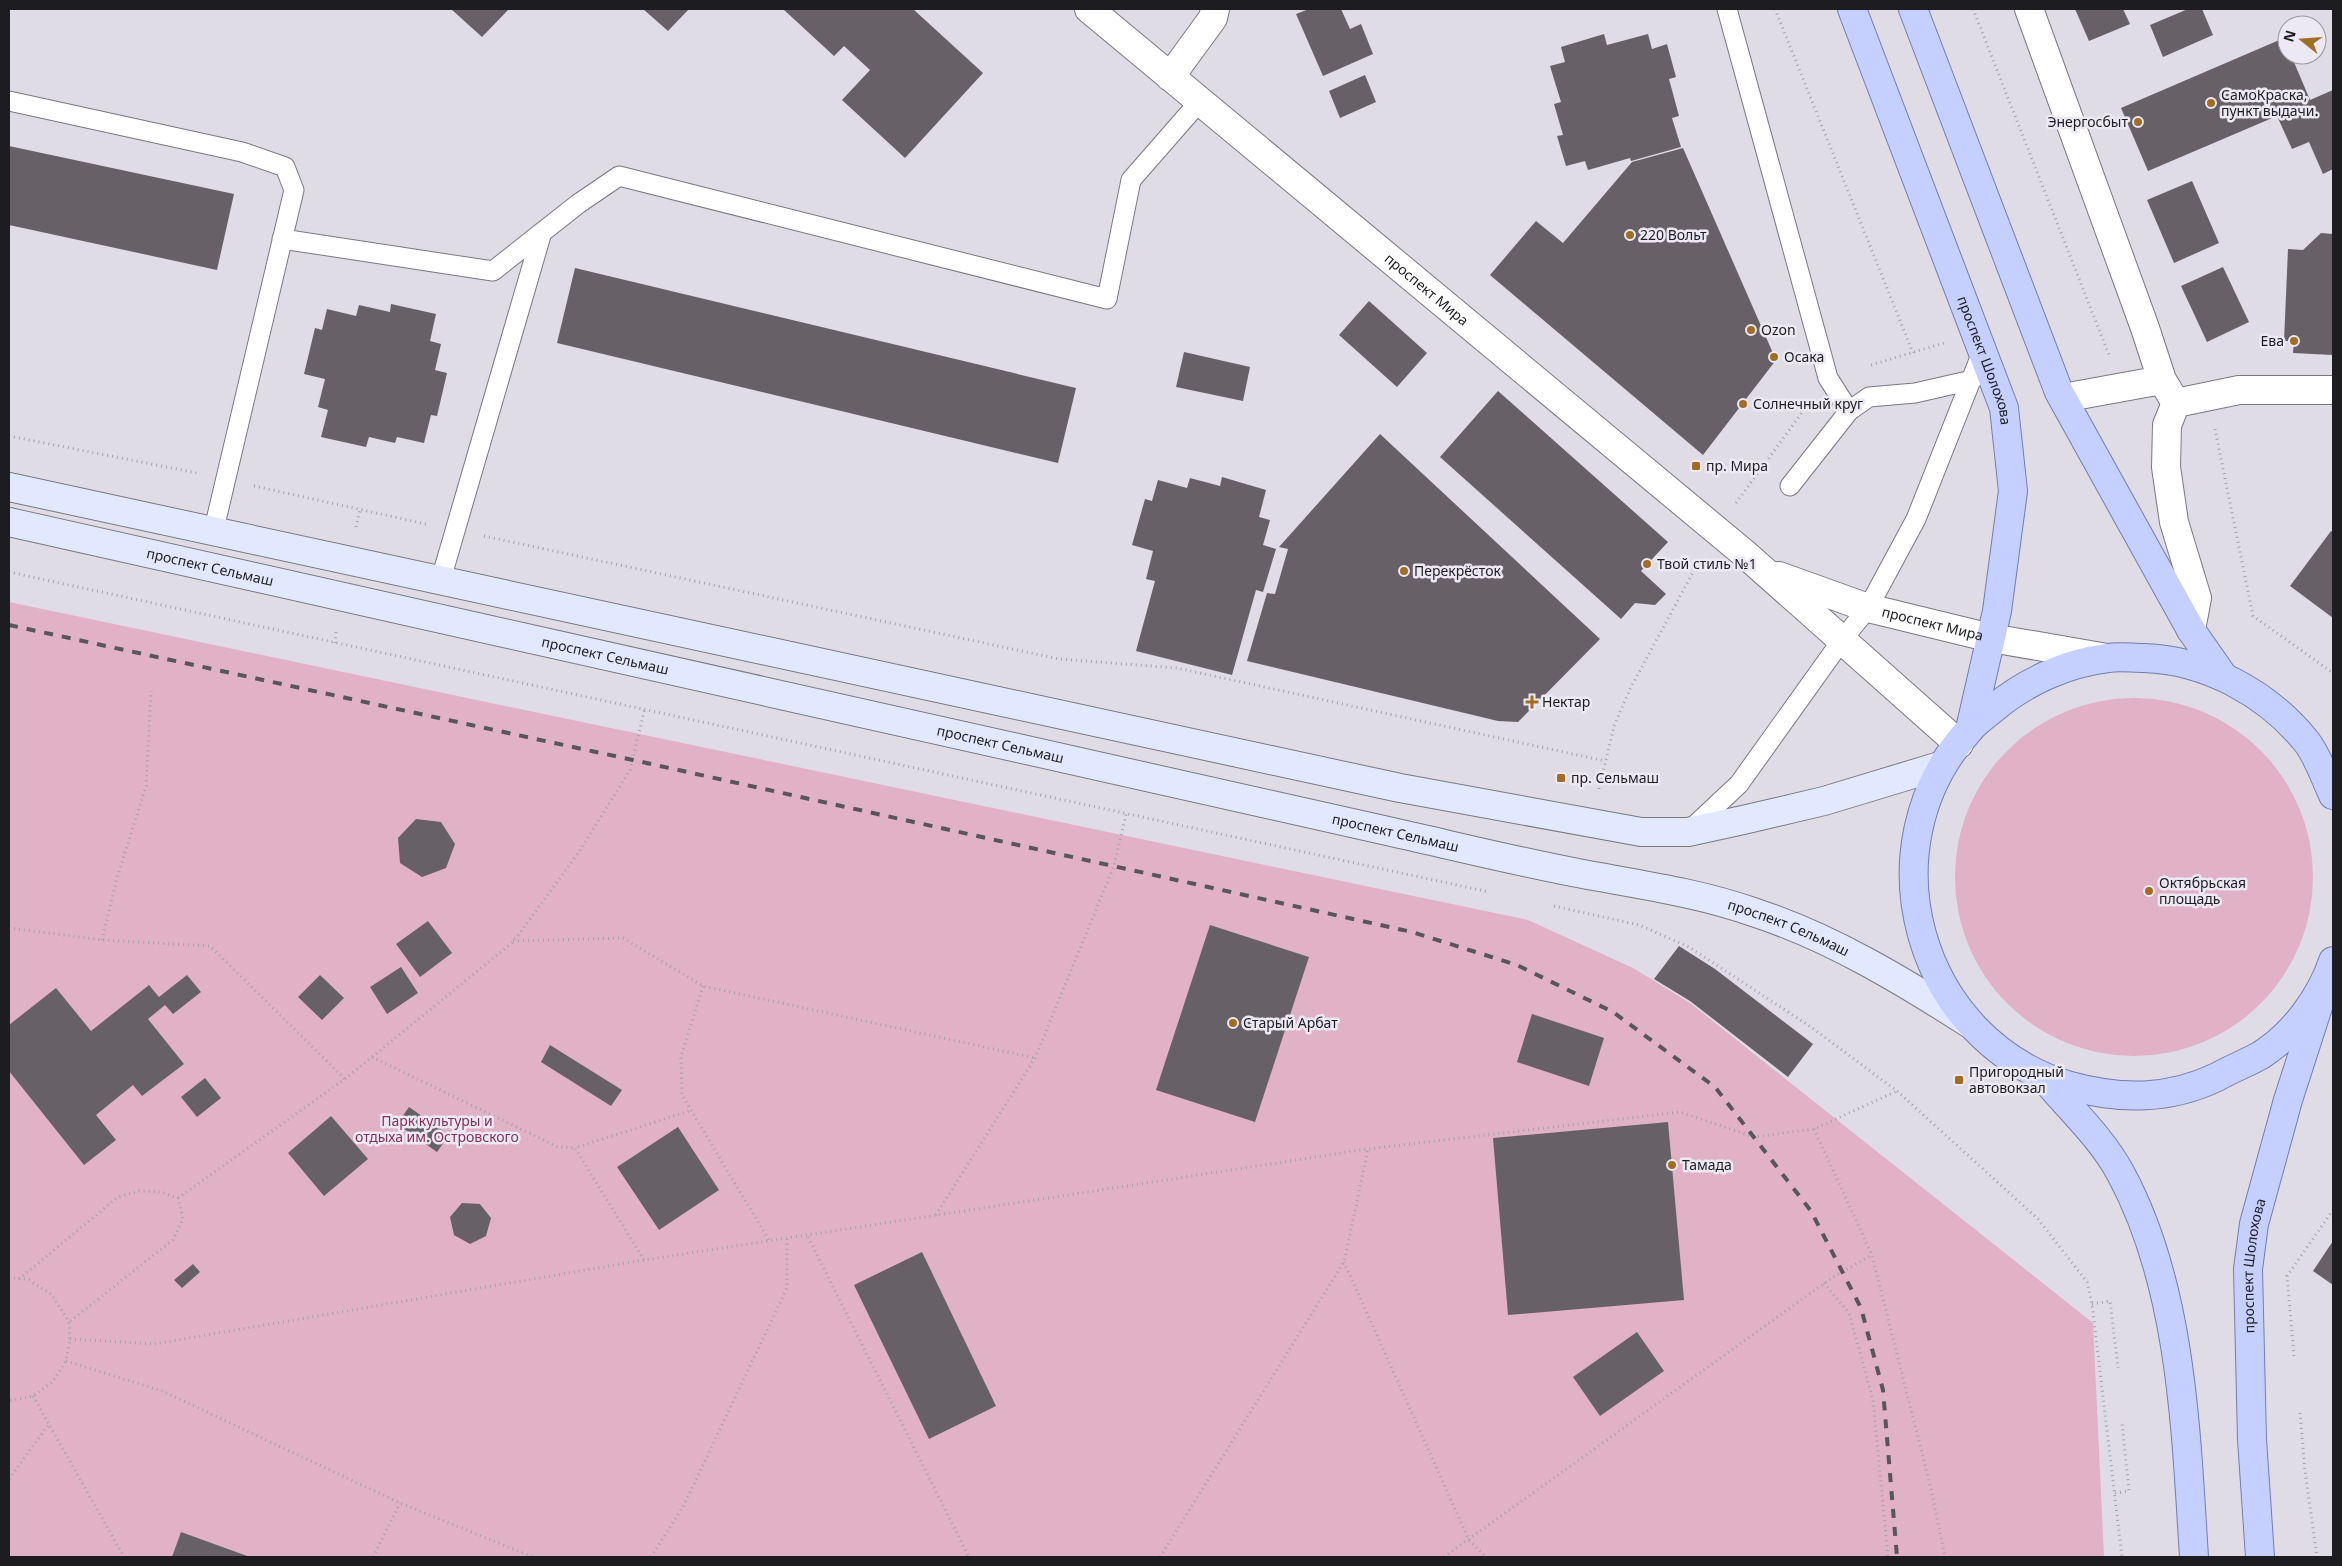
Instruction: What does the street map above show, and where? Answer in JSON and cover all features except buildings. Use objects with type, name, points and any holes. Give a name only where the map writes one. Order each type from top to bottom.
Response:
[{"type":"main road","name":"проспект Шолохова","points":[[1852,9],[2004,408],[2012,491],[1997,611],[1991,638],[1958,746]]},
{"type":"main road","points":[[1913,9],[2063,398],[2191,630],[2223,676]]},
{"type":"main road","points":[[9,487],[213,533],[441,579],[1400,788],[1600,826],[1642,832],[1688,832],[1824,801],[1958,746]]},
{"type":"main road","name":"проспект Сельмаш","points":[[9,522],[1582,874],[1700,895],[1758,913],[1817,938],[1899,980],[1970,1024]]},
{"type":"main road","points":[[2194,1557],[2186,1442],[2172,1323],[2143,1222],[2121,1173],[2095,1137],[2042,1077],[2003,1052],[1970,1024],[1947,995],[1929,959],[1914,894],[1916,843],[1927,800],[1958,746],[2020,689],[2057,670],[2108,658],[2165,659],[2223,676],[2266,701],[2307,742],[2332,789]]},
{"type":"main road","name":"проспект Шолохова","points":[[2260,1557],[2252,1439],[2248,1270],[2254,1224],[2288,1100],[2329,972]]},
{"type":"main road","points":[[2042,1077],[2102,1094],[2150,1096],[2194,1088],[2262,1054],[2296,1024],[2329,972]]},
{"type":"street","name":"проспект Мира","points":[[1089,9],[1763,570],[1958,746]]},
{"type":"street","points":[[1170,77],[1213,18],[1215,9]]},
{"type":"street","points":[[2029,9],[2169,391],[2166,468],[2174,522],[2197,598],[2191,630]]},
{"type":"street","points":[[2063,398],[2169,391],[2209,396],[2239,390],[2333,390]]},
{"type":"street","name":"проспект Мира","points":[[1763,570],[1868,608],[1991,638],[2108,658]]},
{"type":"lane","points":[[1727,9],[1828,378],[1849,411]]},
{"type":"lane","points":[[9,101],[242,152],[285,167],[294,190],[213,533]]},
{"type":"lane","points":[[282,239],[493,271],[578,204],[619,176],[1107,299],[1131,180],[1200,101]]},
{"type":"lane","points":[[441,579],[542,232]]},
{"type":"lane","points":[[1688,832],[1739,784],[1842,640],[1868,608],[1916,520],[1983,350]]},
{"type":"lane","points":[[1790,486],[1849,411],[1869,398],[1915,393],[1972,380]]},
{"type":"path","points":[[1774,9],[1912,353]]},
{"type":"path","points":[[1973,9],[2110,358]]},
{"type":"path","points":[[2209,396],[2253,616],[2333,673]]},
{"type":"path","points":[[9,436],[225,479],[1059,659],[1177,668],[1605,761]]},
{"type":"path","points":[[9,572],[1496,893]]},
{"type":"path","points":[[102,940],[117,878],[146,786],[151,691]]},
{"type":"path","points":[[178,1198],[346,1079],[513,942],[579,852],[630,770],[645,708]]},
{"type":"path","points":[[936,1216],[1035,1058],[1114,866],[1126,814]]},
{"type":"path","points":[[1544,904],[1639,925],[1689,947],[1811,1027],[1897,1091],[2038,1219],[2088,1282],[2122,1557]]},
{"type":"path","points":[[9,928],[102,940],[210,946],[346,1079]]},
{"type":"path","points":[[513,942],[623,938],[703,986],[1035,1058]]},
{"type":"path","points":[[703,986],[681,1056],[682,1095],[770,1242]]},
{"type":"path","points":[[372,1057],[558,1147],[575,1148],[692,1110]]},
{"type":"path","points":[[70,1339],[154,1344],[644,1260],[808,1237],[1368,1149],[1680,1112],[1754,1137],[1814,1128],[1897,1091]]},
{"type":"path","points":[[1814,1128],[1872,1255],[1931,1490],[1945,1557]]},
{"type":"path","points":[[575,1148],[644,1260]]},
{"type":"path","points":[[1160,1557],[1344,1262],[1368,1149]]},
{"type":"path","points":[[19,1279],[118,1197],[140,1191],[161,1192],[178,1198]]},
{"type":"path","points":[[70,1322],[173,1240],[183,1219],[178,1198]]},
{"type":"path","points":[[2294,1356],[2287,1276],[2333,1210]]},
{"type":"path","points":[[808,1237],[968,1557]]},
{"type":"path","points":[[650,1557],[684,1505],[787,1288],[787,1239]]},
{"type":"path","points":[[1444,1557],[1824,1283],[1872,1255]]},
{"type":"path","points":[[1344,1262],[1469,1540],[1486,1557]]},
{"type":"path","points":[[9,1277],[37,1284],[52,1295],[70,1322],[70,1339],[66,1361],[52,1382],[33,1396],[9,1401]]},
{"type":"path","points":[[1824,1283],[1849,1313],[1873,1400],[1888,1557]]},
{"type":"path","points":[[2092,1304],[2110,1301],[2118,1368]]},
{"type":"path","points":[[66,1361],[162,1391],[400,1503],[532,1557]]},
{"type":"path","points":[[33,1396],[124,1557]]},
{"type":"path","points":[[2300,1413],[2305,1471],[2317,1557]]},
{"type":"path","points":[[9,1479],[49,1424]]},
{"type":"path","points":[[2115,1493],[2129,1491],[2122,1424]]},
{"type":"path","points":[[373,1557],[400,1503]]},
{"type":"green space","name":"Парк культуры и отдыха им. Островского","points":[[9,602],[1528,920],[1633,968],[1690,1003],[2093,1323],[2104,1557],[9,1557]]},
{"type":"green space","points":[[2134,698],[2169,702],[2202,712],[2233,728],[2261,750],[2283,778],[2299,809],[2309,842],[2313,877],[2309,912],[2299,945],[2283,976],[2261,1004],[2233,1026],[2202,1042],[2169,1052],[2134,1056],[2099,1052],[2066,1042],[2035,1026],[2007,1004],[1985,976],[1969,945],[1959,912],[1955,877],[1959,842],[1969,809],[1985,778],[2007,750],[2035,728],[2066,712],[2099,702]]},
{"type":"railway","points":[[9,625],[633,760],[1412,932],[1517,965],[1613,1012],[1715,1087],[1811,1211],[1861,1308],[1883,1390],[1897,1557]]},
{"type":"place","name":"СамоКраска, пункт выдачи.","points":[[2211,103]]},
{"type":"place","name":"Энергосбыт","points":[[2138,122]]},
{"type":"place","name":"220 Вольт","points":[[1630,235]]},
{"type":"place","name":"Ozon","points":[[1751,330]]},
{"type":"place","name":"Ева","points":[[2294,341]]},
{"type":"place","name":"Осака","points":[[1774,357]]},
{"type":"place","name":"Солнечный круг","points":[[1743,404]]},
{"type":"place","name":"пр. Мира","points":[[1696,466]]},
{"type":"place","name":"Твой стиль №1","points":[[1647,564]]},
{"type":"place","name":"Перекрёсток","points":[[1404,571]]},
{"type":"place","name":"Нектар","points":[[1532,702]]},
{"type":"place","name":"пр. Сельмаш","points":[[1561,778]]},
{"type":"place","name":"Октябрьская площадь","points":[[2149,891]]},
{"type":"place","name":"Старый Арбат","points":[[1233,1023]]},
{"type":"place","name":"Пригородный автовокзал","points":[[1959,1080]]},
{"type":"place","name":"Тамада","points":[[1672,1165]]}]
